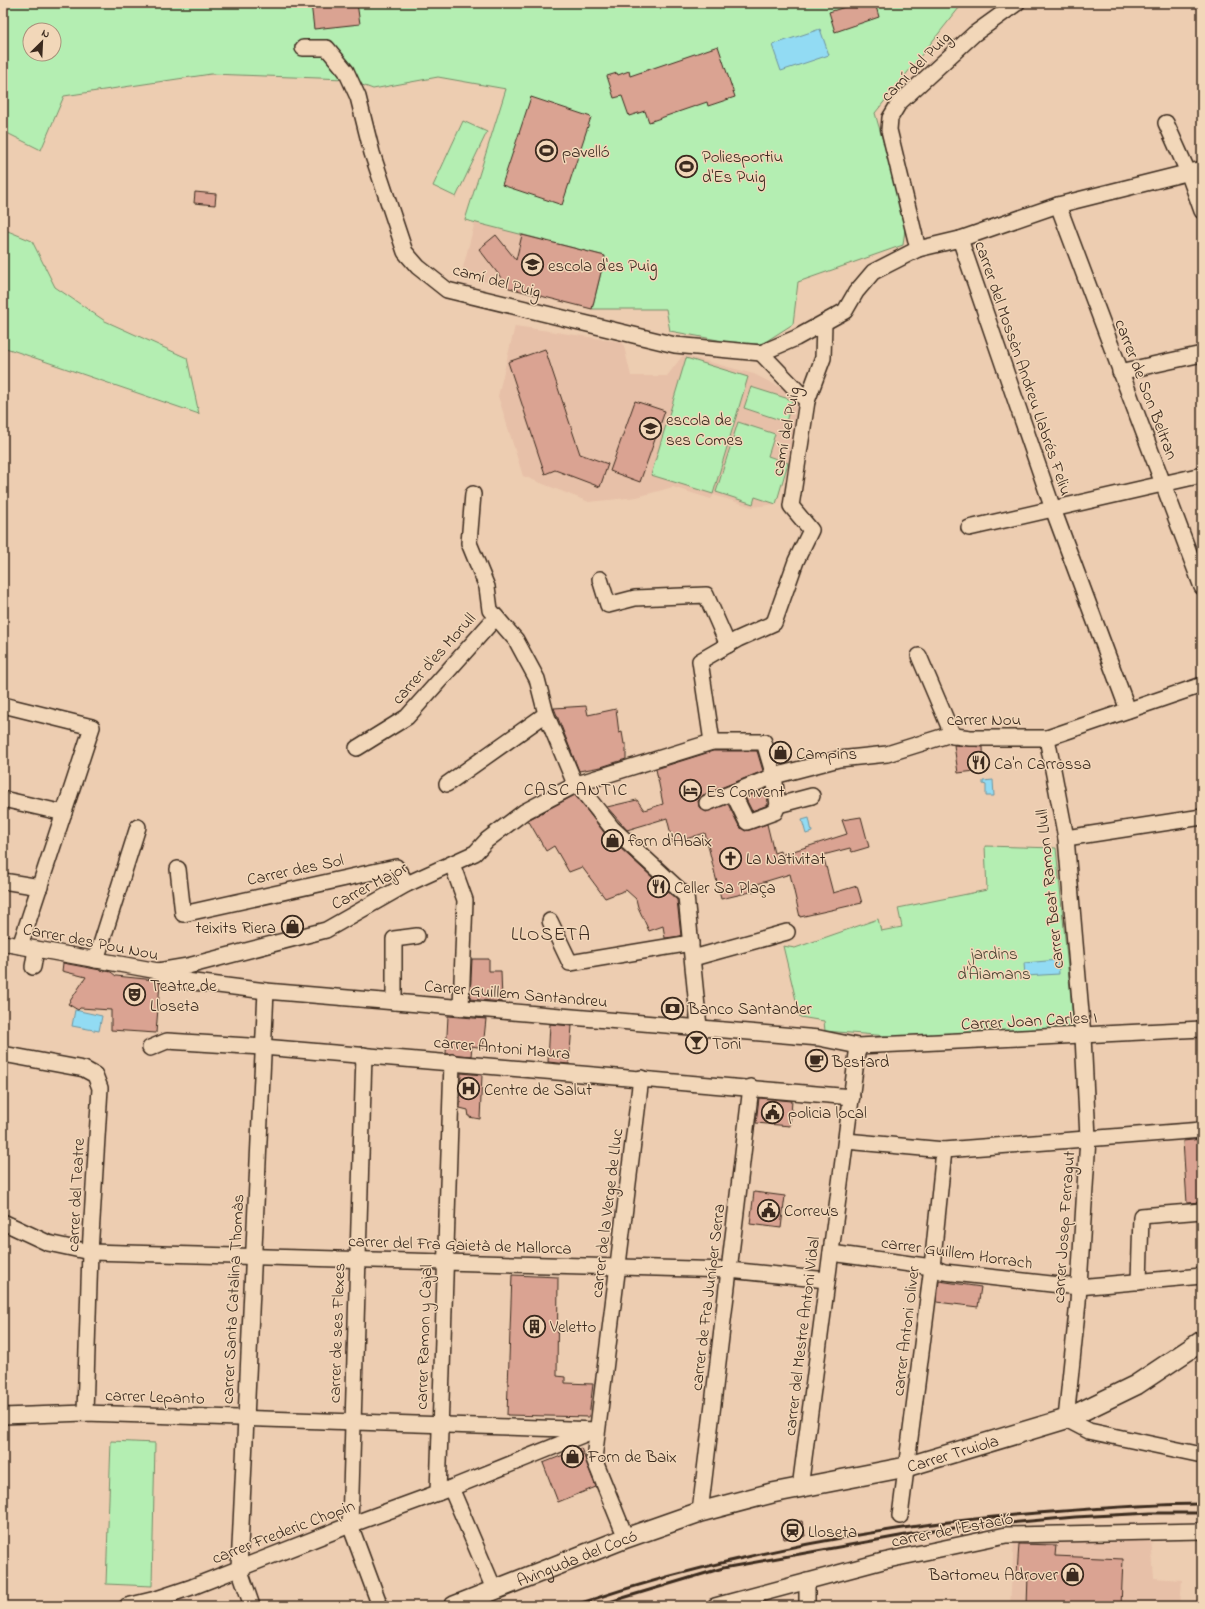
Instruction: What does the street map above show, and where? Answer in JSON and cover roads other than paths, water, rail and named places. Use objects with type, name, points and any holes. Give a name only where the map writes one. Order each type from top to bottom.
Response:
[{"type":"main road","name":"Carrer Truiola","points":[[700,1512],[772,1493],[906,1467],[1066,1419],[1136,1385],[1202,1341]]},
{"type":"main road","name":"Avinguda del Cocó","points":[[454,1606],[626,1538],[700,1512]]},
{"type":"street","name":"camí del Puig","points":[[918,249],[889,130],[890,118],[899,103],[974,34],[1017,3]]},
{"type":"street","name":"camí del Puig","points":[[303,48],[327,48],[346,71],[358,97],[372,153],[405,252],[418,267],[448,290],[675,345],[761,353],[796,338],[845,311],[856,292],[873,272],[918,249],[960,238],[1058,205],[1195,171]]},
{"type":"street","points":[[1166,123],[1195,171],[1202,211]]},
{"type":"street","name":"carrer de Son Beltran","points":[[1058,205],[1202,586]]},
{"type":"street","name":"carrer del Mossèn Andreu Llabrés Feliu","points":[[960,238],[1052,509],[1128,710]]},
{"type":"street","name":"camí del Puig","points":[[728,645],[774,623],[796,561],[810,530],[791,506],[807,401],[823,358],[824,323]]},
{"type":"street","points":[[761,353],[807,401]]},
{"type":"street","points":[[1120,372],[1202,354]]},
{"type":"street","points":[[969,528],[1202,475]]},
{"type":"street","name":"carrer d'es Morull","points":[[473,494],[469,543],[487,587],[490,610],[516,640],[536,679],[546,714],[577,784],[612,828],[686,896],[699,1027]]},
{"type":"street","points":[[600,579],[608,605],[635,598],[706,595],[728,645],[700,662],[712,742]]},
{"type":"street","name":"carrer d'es Morull","points":[[357,748],[407,717],[496,617]]},
{"type":"street","points":[[920,656],[953,736]]},
{"type":"street","name":"carrer Nou","points":[[707,803],[774,776],[839,759],[888,754],[948,735],[970,738],[1047,738],[1202,685]]},
{"type":"street","points":[[3,705],[92,727],[20,946]]},
{"type":"street","points":[[447,784],[546,714]]},
{"type":"street","name":"carrer Beat Ramon Llull","points":[[1047,738],[1066,838],[1083,1036]]},
{"type":"street","name":"Carrer Major","points":[[164,975],[188,966],[326,930],[407,884],[475,853],[487,840],[524,812],[577,784],[712,742],[764,742],[774,776]]},
{"type":"street","points":[[733,793],[747,822],[775,812],[778,805],[774,776]]},
{"type":"street","points":[[778,805],[812,796]]},
{"type":"street","points":[[3,799],[64,813]]},
{"type":"street","points":[[1066,838],[1202,817]]},
{"type":"street","points":[[96,960],[138,827]]},
{"type":"street","points":[[452,864],[465,900],[461,1007]]},
{"type":"street","name":"Carrer des Sol","points":[[178,869],[183,914],[396,867],[407,884]]},
{"type":"street","points":[[3,880],[40,887]]},
{"type":"street","points":[[550,922],[570,963],[692,950],[787,932]]},
{"type":"street","points":[[394,1002],[394,939],[417,936]]},
{"type":"street","name":"Carrer des Pou Nou","points":[[3,943],[66,954],[164,975]]},
{"type":"street","points":[[33,966],[36,949]]},
{"type":"street","name":"Carrer Guillem Santandreu","points":[[164,975],[266,991],[819,1038],[858,1046]]},
{"type":"street","name":"carrer Santa Catalina Thomàs","points":[[252,1606],[239,1568],[266,991]]},
{"type":"street","name":"Carrer Joan Carles I","points":[[858,1046],[1202,1029]]},
{"type":"street","name":"carrer Josep Ferragut","points":[[1066,1419],[1078,1287],[1088,1138],[1083,1036]]},
{"type":"street","name":"carrer Antoni Maura","points":[[150,1048],[167,1040],[452,1062],[852,1097]]},
{"type":"street","name":"carrer del Mestre Antoni Vidal","points":[[800,1488],[858,1046]]},
{"type":"street","name":"carrer del Teatre","points":[[3,1054],[84,1069],[95,1075],[100,1088],[90,1252],[84,1413]]},
{"type":"street","name":"carrer de ses Flexes","points":[[364,1055],[350,1525],[380,1606]]},
{"type":"street","name":"carrer Ramon y Cajal","points":[[452,1062],[439,1426],[445,1491],[494,1589]]},
{"type":"street","name":"carrer de la Verge de Lluc","points":[[626,1538],[594,1459],[619,1267],[641,1078]]},
{"type":"street","name":"carrer de Fra Juníper Serra","points":[[700,1512],[751,1087]]},
{"type":"street","points":[[846,1140],[944,1150],[1202,1130]]},
{"type":"street","name":"carrer Antoni Oliver","points":[[900,1516],[932,1267],[944,1150]]},
{"type":"street","points":[[1139,1282],[1141,1216],[1202,1211]]},
{"type":"street","name":"carrer del Fra Gaietà de Mallorca","points":[[3,1222],[48,1243],[90,1252],[254,1258],[729,1270],[827,1280]]},
{"type":"street","name":"carrer Guillem Horrach","points":[[831,1253],[932,1267],[944,1272],[1078,1287],[1202,1276]]},
{"type":"street","name":"carrer Lepanto","points":[[3,1416],[84,1413],[439,1426],[597,1430]]},
{"type":"street","points":[[1066,1419],[1089,1431],[1202,1456]]},
{"type":"street","name":"carrer Frederic Chopin","points":[[127,1606],[178,1592],[350,1525],[445,1491],[597,1430]]},
{"type":"street","name":"carrer de l'Estació","points":[[715,1606],[884,1561],[1006,1535],[1202,1531]]},
{"type":"street","points":[[806,1606],[807,1581]]},
{"type":"water","points":[[820,29],[829,55],[781,71],[772,45]]},
{"type":"water","points":[[993,780],[994,796],[986,796],[986,785],[983,784],[983,781]]},
{"type":"water","points":[[809,818],[812,832],[806,834],[802,820]]},
{"type":"water","points":[[1058,960],[1059,974],[1025,976],[1024,963]]},
{"type":"water","points":[[75,1010],[102,1016],[99,1031],[72,1026]]},
{"type":"railway","points":[[572,1606],[689,1571],[808,1544],[869,1533],[990,1517],[1126,1506],[1202,1504]]},
{"type":"railway","points":[[596,1606],[723,1568],[933,1530],[1075,1517],[1151,1513],[1202,1513]]},
{"type":"place","name":"pavelló","points":[[547,151]]},
{"type":"place","name":"Poliesportiu d'Es Puig","points":[[686,166]]},
{"type":"place","name":"escola d'es Puig","points":[[533,265]]},
{"type":"place","name":"escola de ses Comes","points":[[651,429]]},
{"type":"place","name":"Campins","points":[[780,753]]},
{"type":"place","name":"Ca'n Carrossa","points":[[978,763]]},
{"type":"place","name":"Es Convent","points":[[690,791]]},
{"type":"place","name":"forn d'Abaix","points":[[612,840]]},
{"type":"place","name":"La Nativitat","points":[[731,858]]},
{"type":"place","name":"Celler Sa Plaça","points":[[658,887]]},
{"type":"place","name":"teixits Riera","points":[[292,927]]},
{"type":"place","name":"Teatre de Lloseta","points":[[135,995]]},
{"type":"place","name":"Banco Santander","points":[[673,1008]]},
{"type":"place","name":"Toni","points":[[696,1043]]},
{"type":"place","name":"Bestard","points":[[817,1061]]},
{"type":"place","name":"Centre de Salut","points":[[468,1089]]},
{"type":"place","name":"policia local","points":[[773,1112]]},
{"type":"place","name":"Correus","points":[[768,1210]]},
{"type":"place","name":"Veletto","points":[[534,1326]]},
{"type":"place","name":"Forn de Baix","points":[[572,1456]]},
{"type":"place","name":"Lloseta","points":[[793,1531]]},
{"type":"place","name":"Bartomeu Adrover","points":[[1073,1574]]},
{"type":"district","name":"CASC ANTIC","points":[[576,789]]},
{"type":"district","name":"LLOSETA","points":[[551,933]]},
{"type":"park label","name":"jardins d'Aiamans","points":[[994,963]]}]
